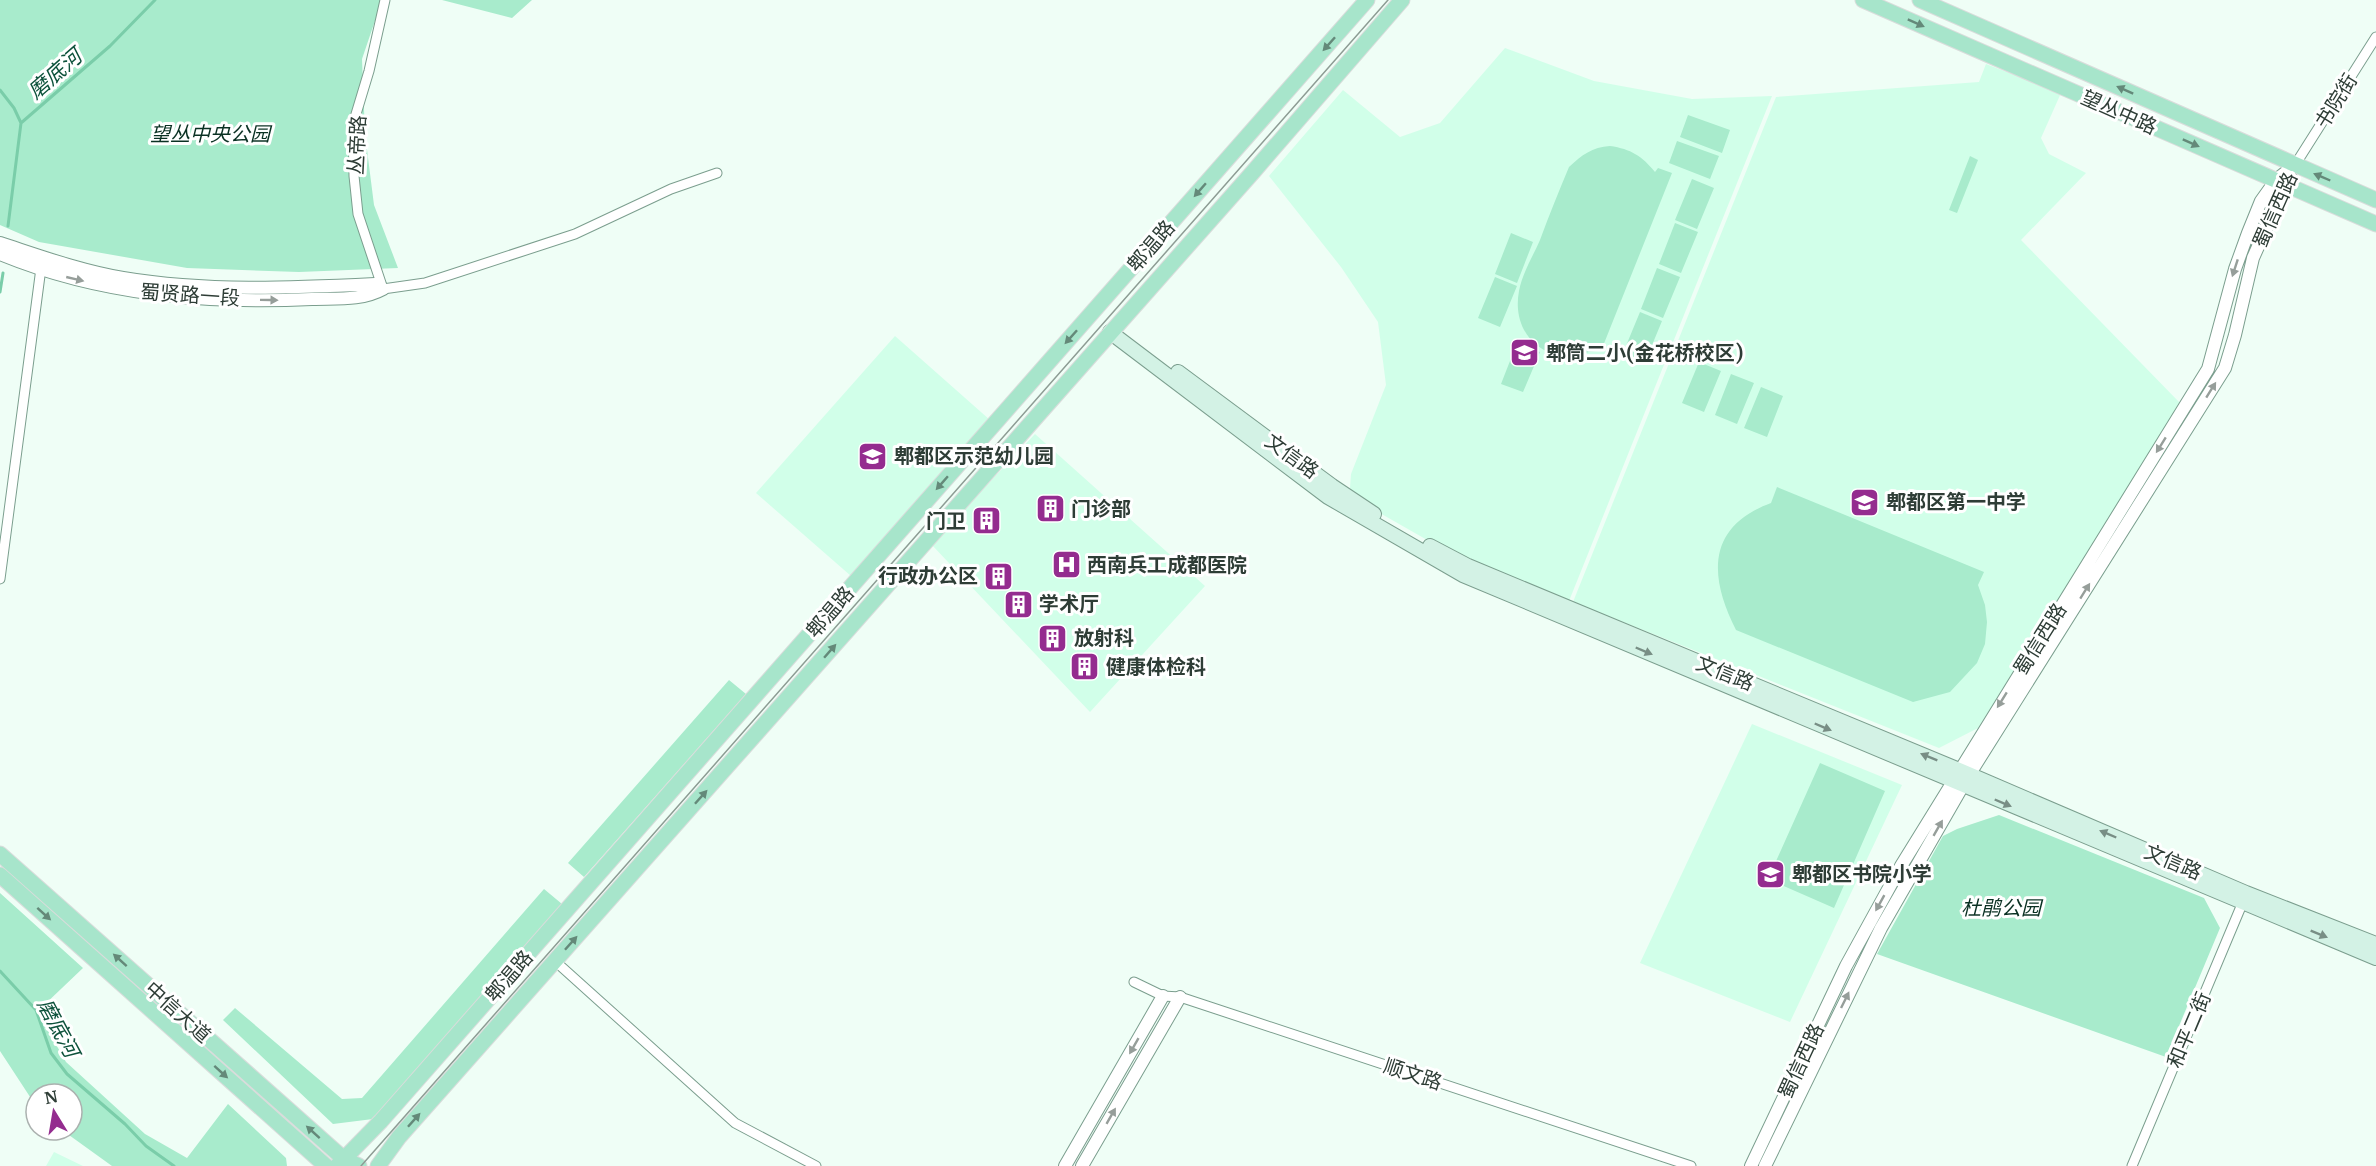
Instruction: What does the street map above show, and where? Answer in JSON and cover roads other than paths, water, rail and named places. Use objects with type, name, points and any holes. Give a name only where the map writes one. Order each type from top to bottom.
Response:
[{"type":"main road","name":"郫温路","points":[[341,1163],[381,1121],[1368,0]]},
{"type":"main road","name":"郫温路","points":[[378,1166],[399,1137],[1231,197],[1402,0]]},
{"type":"main road","name":"望丛中路","points":[[1863,0],[2376,224]]},
{"type":"main road","name":"望丛中路","points":[[1920,0],[2376,200]]},
{"type":"main road","name":"文信路","points":[[1113,329],[1328,497],[1463,576],[1961,778],[2244,898],[2376,944]]},
{"type":"main road","name":"中信大道","points":[[0,854],[341,1163],[359,1166]]},
{"type":"main road","name":"中信大道","points":[[0,875],[326,1166]]},
{"type":"main road","points":[[2244,898],[2376,958]]},
{"type":"street","name":"丛帝路","points":[[383,289],[358,214],[354,176],[353,124],[369,71],[385,0]]},
{"type":"street","name":"书院街","points":[[2295,165],[2376,37]]},
{"type":"street","name":"蜀信西路","points":[[1751,1166],[1846,966],[1901,866],[1961,778],[2208,369],[2238,260],[2261,201],[2283,183],[2295,165]]},
{"type":"street","name":"蜀贤路一段","points":[[0,254],[68,277],[146,294],[199,298],[293,300],[369,297],[383,289],[425,283],[575,234],[671,189],[717,172]]},
{"type":"street","name":"蜀贤路一段","points":[[0,243],[59,263],[124,278],[274,289],[375,284],[383,289]]},
{"type":"street","points":[[0,579],[41,268]]},
{"type":"street","name":"蜀信西路","points":[[1765,1166],[1872,947],[1961,778]]},
{"type":"street","name":"和平二街","points":[[2132,1166],[2244,898]]},
{"type":"street","points":[[555,961],[735,1123],[816,1166]]},
{"type":"street","name":"顺文路","points":[[1134,982],[1163,996],[1180,997],[1691,1166]]},
{"type":"street","points":[[1065,1166],[1163,996]]},
{"type":"street","points":[[1082,1166],[1180,997]]},
{"type":"waterway","name":"磨底河","points":[[8,226],[21,123],[110,46],[155,0]]},
{"type":"waterway","points":[[0,90],[14,108],[21,123]]},
{"type":"waterway","name":"磨底河","points":[[0,292],[3,273]]},
{"type":"waterway","name":"磨底河","points":[[0,971],[36,1010],[51,1053],[67,1074],[125,1124],[146,1146],[174,1166]]},
{"type":"tram line","points":[[361,1166],[1388,0]]},
{"type":"place","name":"郫筒二小(金花桥校区)","points":[[1525,353]]},
{"type":"place","name":"郫都区示范幼儿园","points":[[873,456]]},
{"type":"place","name":"郫都区第一中学","points":[[1865,502]]},
{"type":"place","name":"门诊部","points":[[1050,509]]},
{"type":"place","name":"门卫","points":[[987,521]]},
{"type":"place","name":"西南兵工成都医院","points":[[1066,565]]},
{"type":"place","name":"行政办公区","points":[[999,576]]},
{"type":"place","name":"学术厅","points":[[1018,604]]},
{"type":"place","name":"放射科","points":[[1053,638]]},
{"type":"place","name":"健康体检科","points":[[1085,667]]},
{"type":"place","name":"郫都区书院小学","points":[[1771,874]]},
{"type":"park label","name":"望丛中央公园","points":[[210,134]]},
{"type":"park label","name":"杜鹃公园","points":[[2001,908]]}]
